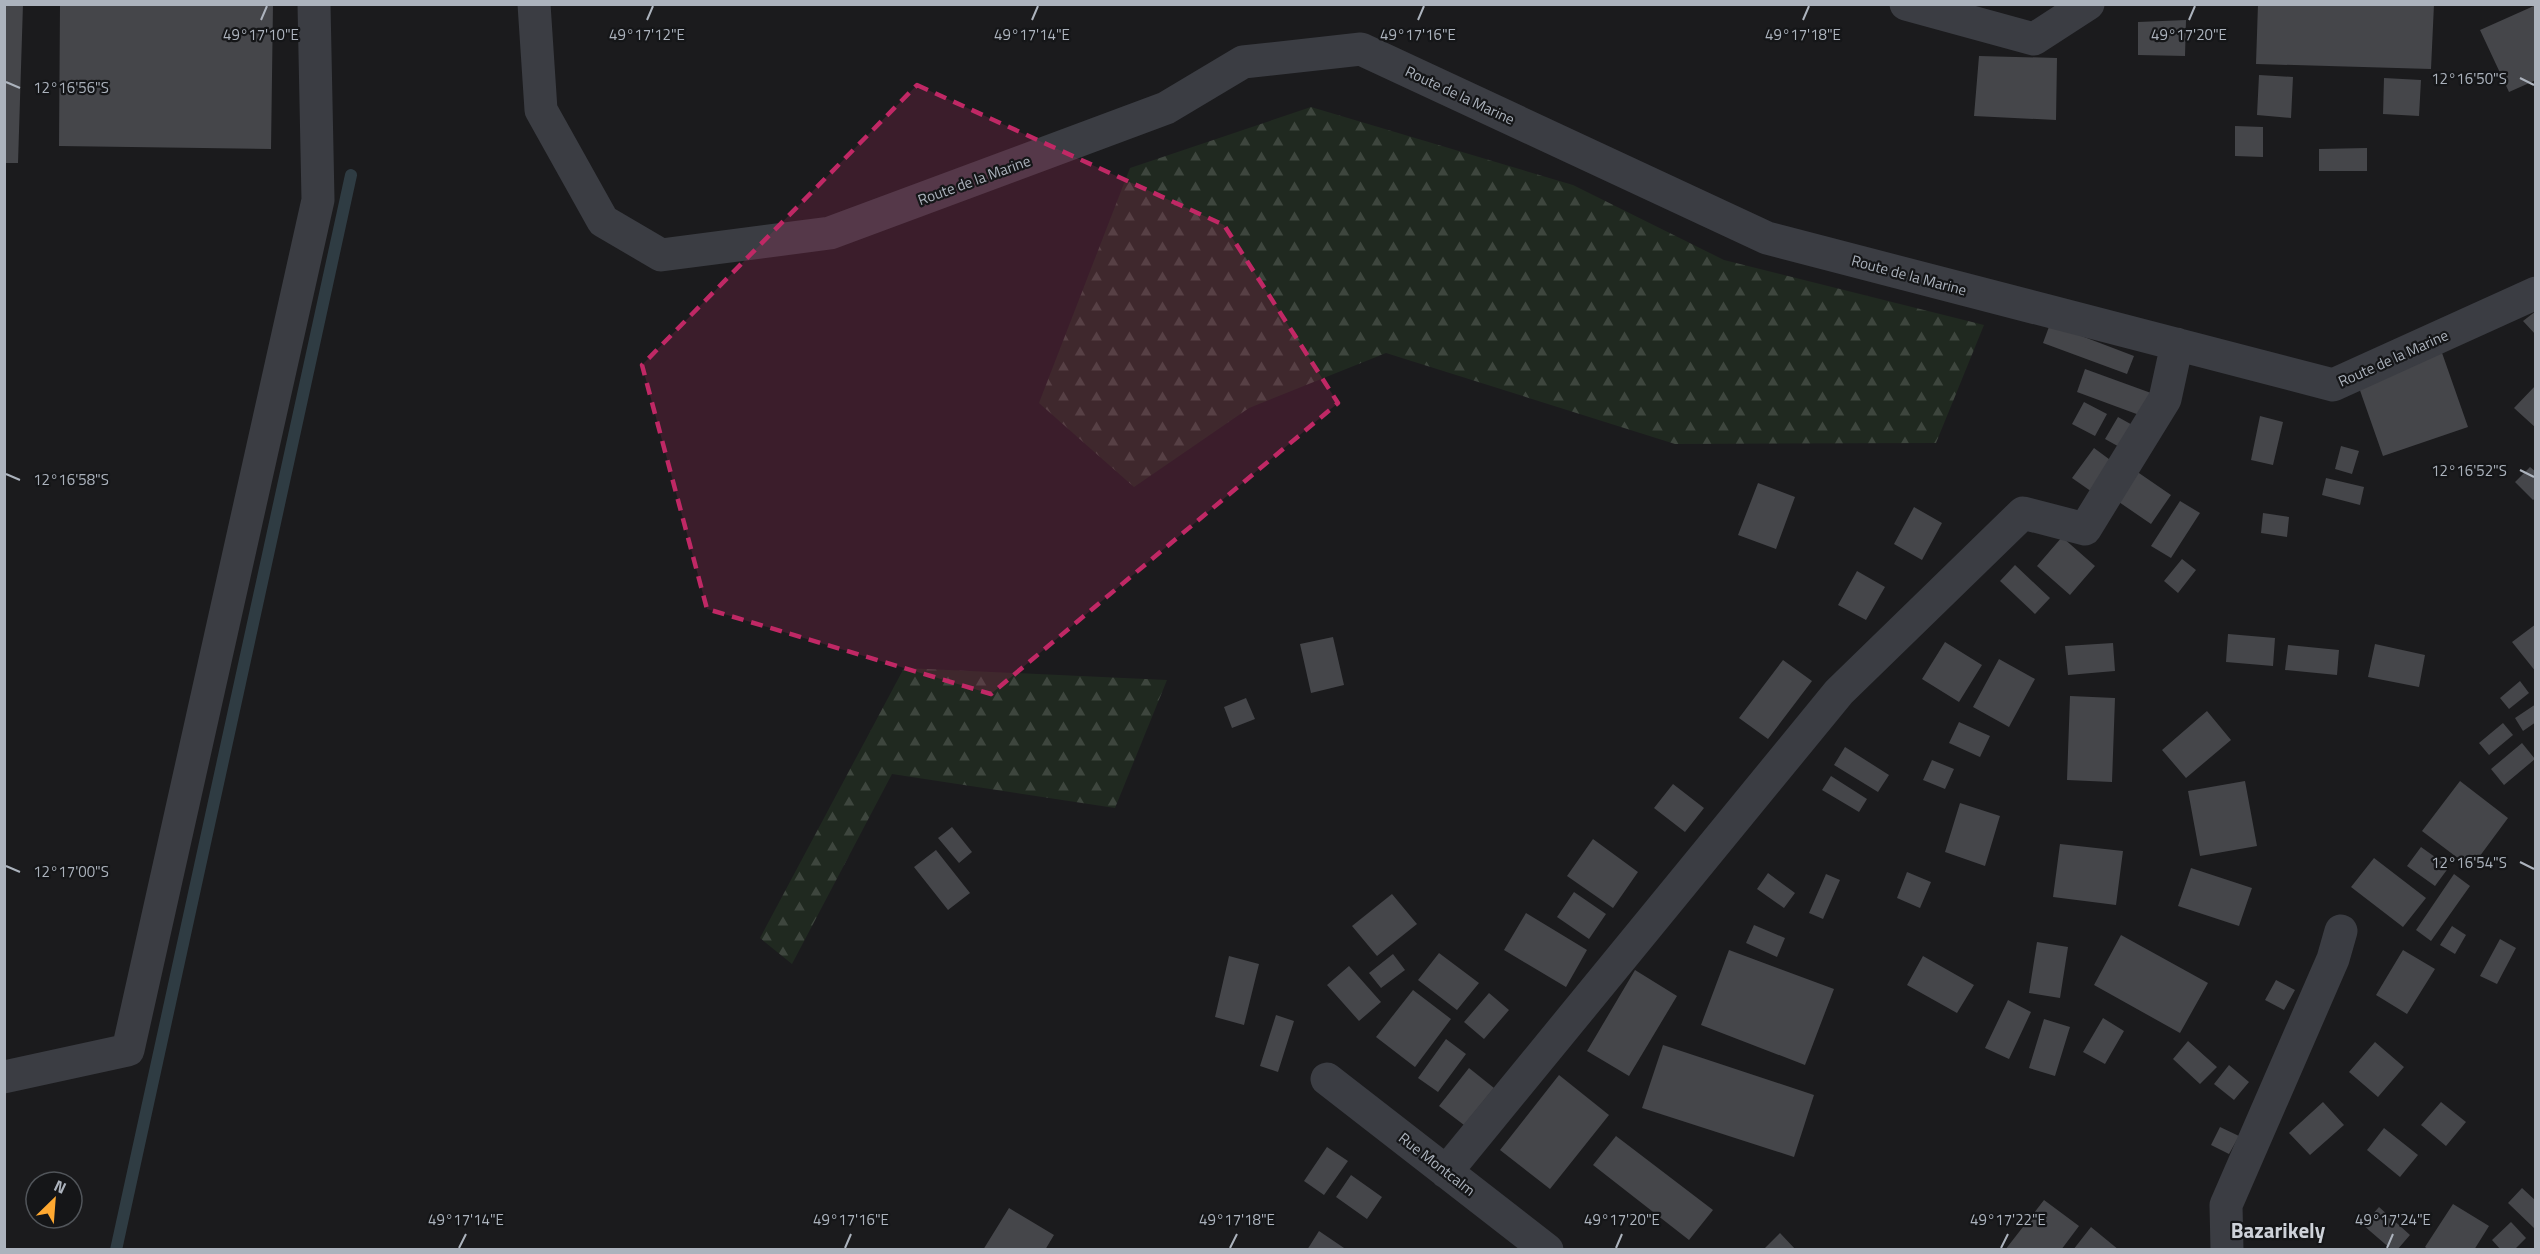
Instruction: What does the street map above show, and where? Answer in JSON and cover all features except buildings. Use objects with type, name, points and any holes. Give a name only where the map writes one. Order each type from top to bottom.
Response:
[{"type":"street","points":[[4,1077],[128,1050],[318,200],[314,4]]},
{"type":"street","name":"Route de la Marine","points":[[534,4],[541,110],[603,221],[661,255],[830,233],[1166,108],[1243,62],[1361,49],[1767,237],[2333,385],[2535,293]]},
{"type":"street","points":[[1906,4],[2034,39],[2088,4]]},
{"type":"street","points":[[1446,1172],[1839,692],[2023,513],[2085,529],[2165,399],[2177,345]]},
{"type":"street","points":[[2227,1250],[2226,1205],[2333,959],[2341,931]]},
{"type":"street","name":"Rue Montcalm","points":[[1327,1079],[1446,1172],[1510,1238],[1547,1250]]},
{"type":"highlighted area","points":[[917,85],[1224,225],[1338,403],[991,694],[707,609],[642,365]]},
{"type":"green space","points":[[1311,107],[1573,185],[1724,260],[1984,325],[1936,443],[1675,444],[1386,353],[1249,408],[1134,487],[1039,403],[1130,168]]},
{"type":"green space","points":[[904,668],[1167,680],[1115,808],[892,774],[792,964],[760,938]]},
{"type":"waterway","points":[[116,1250],[351,175]]},
{"type":"district","name":"Bazarikely","points":[[2278,1230]]}]
